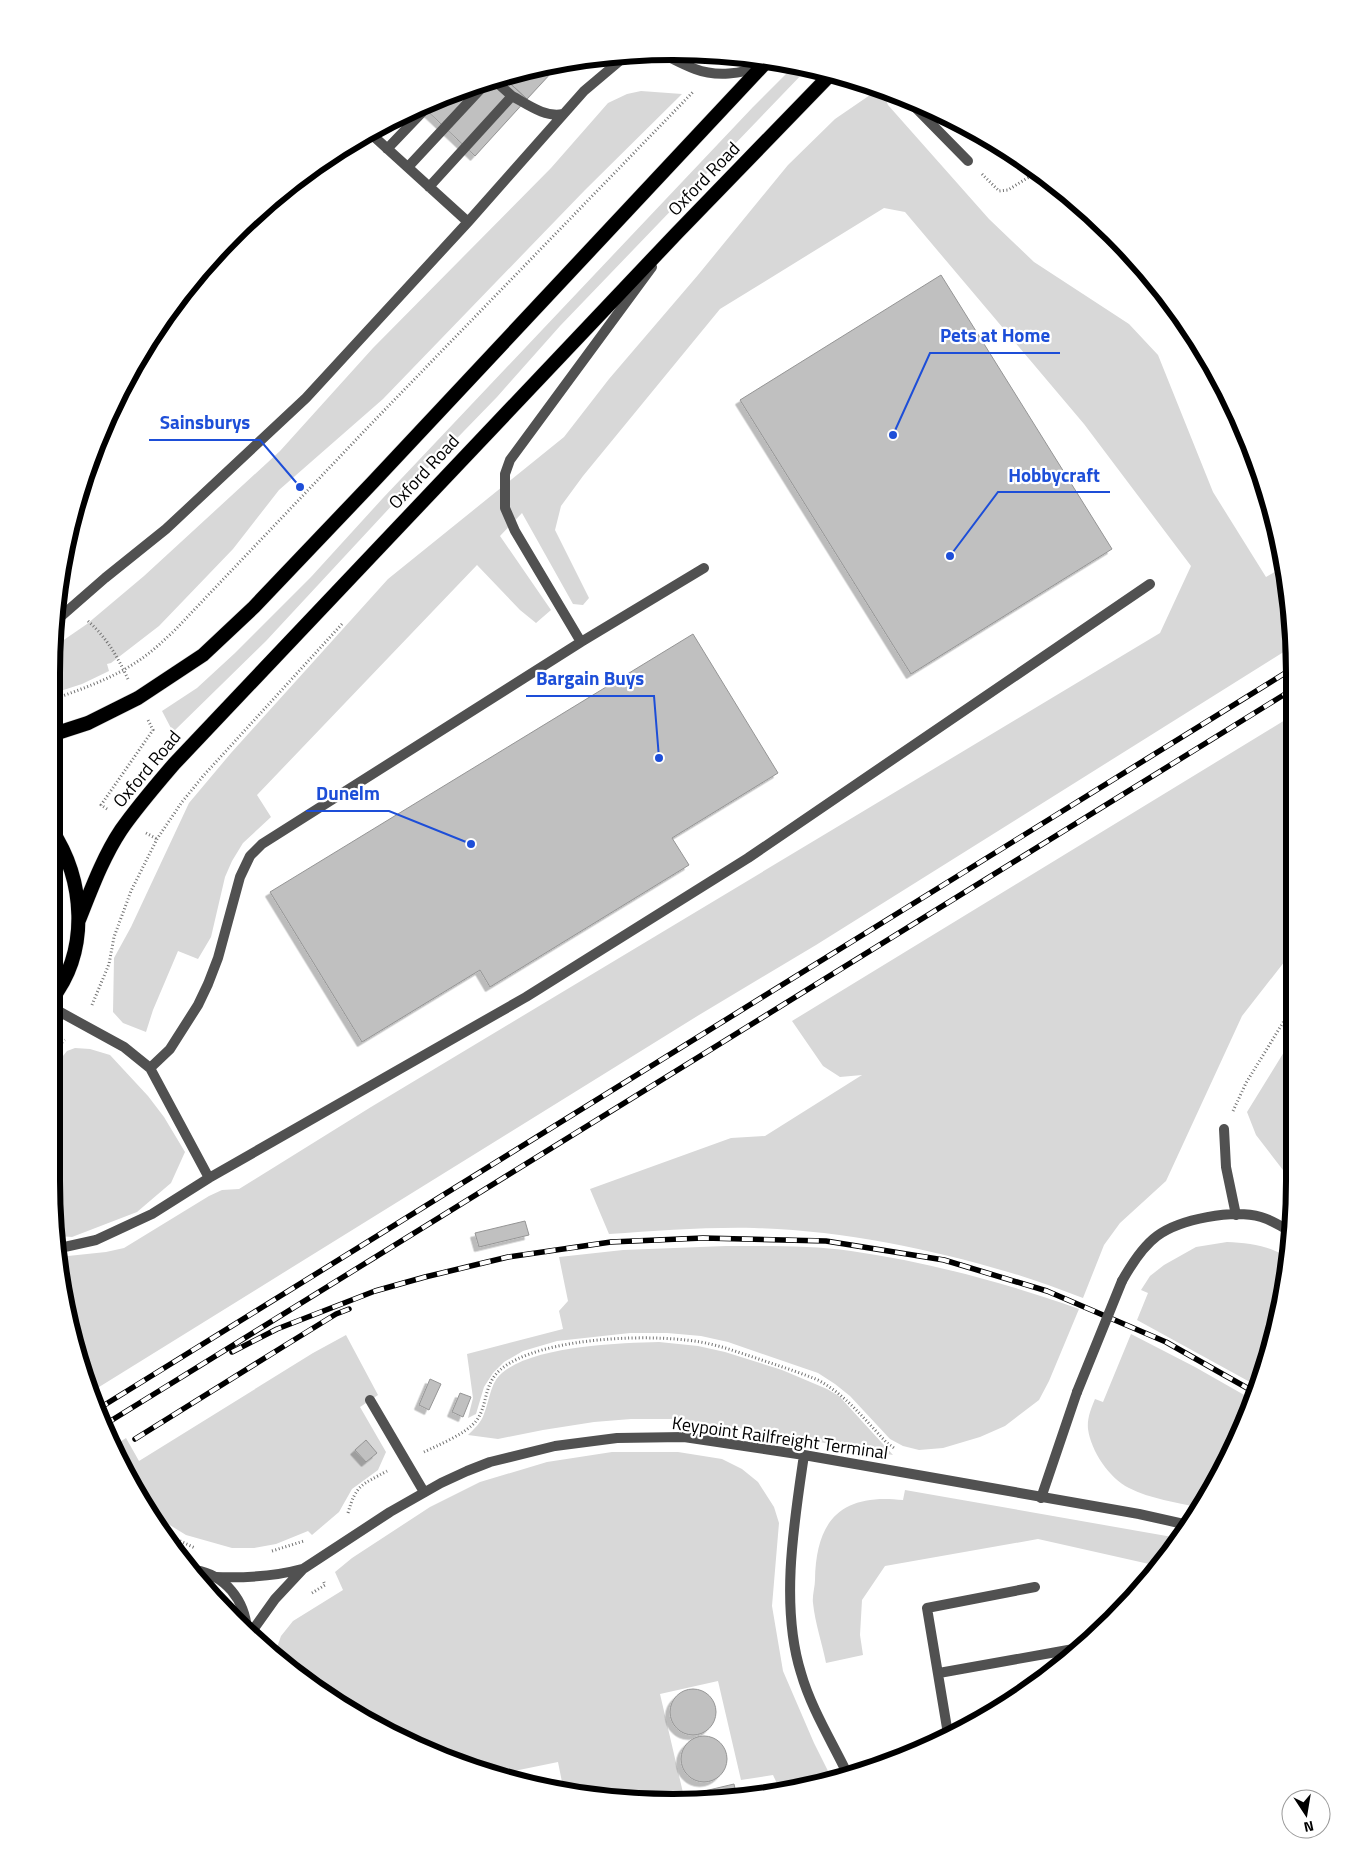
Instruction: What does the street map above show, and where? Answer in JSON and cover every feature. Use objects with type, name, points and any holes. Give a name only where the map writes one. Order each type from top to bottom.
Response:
[{"type":"highway","name":"Oxford Road","points":[[60,732],[88,723],[138,698],[203,655],[254,607],[762,67]]},
{"type":"highway","name":"Oxford Road","points":[[79,920],[121,830],[147,795],[203,732],[676,234],[826,80]]},
{"type":"highway","points":[[60,843],[68,863],[76,894],[79,920],[76,948],[60,988]]},
{"type":"street","points":[[675,60],[696,70],[712,72],[732,73],[749,70],[758,66]]},
{"type":"street","points":[[63,616],[105,578],[166,530],[275,428],[329,374],[468,222],[584,91],[618,63]]},
{"type":"street","points":[[500,86],[512,96],[537,110],[556,116],[563,114]]},
{"type":"street","points":[[408,167],[477,93]]},
{"type":"street","points":[[430,187],[512,96]]},
{"type":"street","points":[[922,113],[968,161]]},
{"type":"street","points":[[387,148],[419,116]]},
{"type":"street","points":[[375,138],[468,222]]},
{"type":"street","points":[[581,642],[515,531],[505,508],[505,474],[510,460],[676,234]]},
{"type":"street","points":[[150,1068],[170,1049],[198,1005],[218,958],[240,877],[250,856],[262,844],[581,642],[704,568]]},
{"type":"street","points":[[64,1248],[74,1247],[104,1236],[152,1214],[209,1178],[526,997],[748,858],[1150,584]]},
{"type":"street","points":[[60,1012],[124,1047],[150,1068],[209,1178]]},
{"type":"street","points":[[1224,1129],[1225,1159],[1236,1215]]},
{"type":"street","points":[[1041,1498],[1077,1392],[1122,1281],[1146,1246],[1157,1236],[1171,1228],[1199,1218],[1236,1215],[1258,1216],[1284,1228]]},
{"type":"street","points":[[370,1400],[424,1492]]},
{"type":"street","name":"Keypoint Railfreight Terminal","points":[[254,1628],[275,1599],[303,1569],[424,1492],[490,1462],[555,1446],[616,1438],[684,1438],[804,1454],[1138,1514],[1182,1524]]},
{"type":"street","points":[[804,1454],[794,1524],[791,1628],[804,1681],[818,1716],[845,1769]]},
{"type":"street","name":"Keypoint Railfreight Terminal","points":[[215,1577],[246,1578],[272,1576],[303,1569]]},
{"type":"street","points":[[202,1572],[215,1577],[232,1590],[243,1608],[245,1619]]},
{"type":"street","points":[[947,1729],[939,1673],[926,1608],[1034,1587]]},
{"type":"street","points":[[939,1673],[1067,1650]]},
{"type":"path","points":[[60,697],[124,670],[142,658],[174,631],[371,424],[712,72]]},
{"type":"path","points":[[968,161],[999,191],[1008,190],[1031,176]]},
{"type":"path","points":[[72,608],[100,632],[111,645],[153,730],[101,805],[157,839]]},
{"type":"path","points":[[60,1043],[70,1035],[90,1009],[109,964],[114,937],[132,891],[157,839],[182,802],[204,775],[343,623]]},
{"type":"path","points":[[1224,1129],[1246,1083],[1286,1018]]},
{"type":"path","points":[[340,1545],[356,1491],[360,1486],[447,1440],[476,1422],[492,1378],[501,1369],[520,1358],[543,1350],[570,1344],[645,1337],[683,1340],[710,1344],[818,1380],[846,1398],[887,1443],[903,1452],[918,1454],[915,1475]]},
{"type":"shaded area","points":[[789,71],[802,74],[560,326],[497,397],[396,501],[266,641],[173,732],[162,711],[197,688],[311,577],[383,498]]},
{"type":"shaded area","points":[[641,91],[682,94],[585,190],[383,399],[279,490],[233,549],[159,626],[111,663],[107,664],[109,671],[82,684],[60,691],[61,642],[87,624],[144,576],[280,451],[373,348],[551,168],[608,103],[627,94]]},
{"type":"shaded area","points":[[872,94],[886,99],[888,105],[989,219],[1034,262],[1129,324],[1158,355],[1213,492],[1266,577],[1277,570],[1281,593],[1285,651],[816,945],[699,1015],[97,1388],[81,1340],[64,1254],[68,1256],[106,1252],[124,1248],[209,1196],[222,1190],[239,1189],[371,1107],[1160,633],[1191,566],[1084,424],[905,212],[884,208],[720,309],[583,476],[561,506],[555,530],[589,598],[583,605],[573,604],[522,513],[500,536],[551,610],[536,623],[520,610],[477,565],[257,795],[271,817],[243,843],[232,861],[225,877],[211,937],[198,959],[178,951],[153,1010],[146,1032],[123,1023],[113,1012],[114,958],[131,927],[189,803],[231,753],[388,579],[564,437],[609,379],[698,275],[788,165],[835,119]]},
{"type":"shaded area","points":[[1286,719],[1286,960],[1242,1016],[1166,1181],[1120,1223],[1104,1245],[1083,1298],[977,1263],[914,1248],[850,1236],[786,1229],[754,1228],[609,1234],[590,1189],[731,1138],[765,1136],[862,1075],[840,1077],[823,1066],[792,1021]]},
{"type":"shaded area","points":[[75,1048],[90,1049],[110,1055],[148,1096],[164,1117],[185,1152],[171,1183],[137,1212],[72,1237],[63,1236],[61,1221],[60,1060],[67,1051]]},
{"type":"shaded area","points":[[1286,1049],[1286,1174],[1256,1135],[1247,1112]]},
{"type":"shaded area","points":[[1227,1242],[1250,1244],[1265,1247],[1282,1255],[1265,1340],[1251,1383],[1137,1320],[1148,1293],[1141,1290],[1150,1276],[1164,1265],[1196,1247]]},
{"type":"shaded area","points":[[726,1246],[820,1248],[851,1251],[909,1261],[966,1274],[1079,1309],[1049,1381],[1039,1400],[1005,1426],[980,1437],[943,1448],[919,1450],[903,1446],[890,1439],[850,1396],[818,1373],[728,1342],[701,1336],[667,1333],[630,1333],[557,1341],[523,1351],[504,1362],[493,1373],[484,1387],[476,1414],[468,1418],[473,1398],[467,1354],[563,1329],[559,1311],[568,1301],[559,1257],[623,1250]]},
{"type":"shaded area","points":[[1131,1334],[1246,1396],[1223,1452],[1193,1506],[1137,1492],[1115,1478],[1108,1471],[1097,1455],[1088,1429],[1088,1421],[1095,1399],[1103,1402]]},
{"type":"shaded area","points":[[346,1335],[378,1395],[360,1407],[386,1452],[378,1470],[352,1489],[339,1512],[312,1535],[308,1531],[276,1544],[254,1548],[232,1548],[186,1535],[162,1520],[142,1488],[119,1443],[126,1438],[139,1461],[313,1353]]},
{"type":"shaded area","points":[[659,1342],[698,1346],[725,1352],[782,1370],[827,1389],[839,1396],[893,1455],[678,1419],[631,1419],[594,1422],[498,1439],[468,1435],[483,1417],[498,1377],[516,1364],[534,1357],[577,1348],[622,1343]]},
{"type":"shaded area","points":[[612,1452],[678,1452],[722,1459],[742,1469],[758,1482],[774,1507],[779,1523],[772,1606],[783,1671],[829,1774],[778,1785],[773,1775],[741,1780],[718,1681],[660,1694],[683,1794],[633,1793],[562,1784],[558,1762],[510,1772],[438,1747],[402,1731],[332,1691],[277,1648],[281,1636],[293,1621],[343,1590],[335,1572],[352,1558],[430,1507],[480,1482],[547,1462]]},
{"type":"shaded area","points":[[905,1490],[1172,1537],[1151,1564],[1038,1539],[885,1566],[862,1600],[860,1635],[863,1655],[826,1663],[815,1618],[813,1600],[817,1559],[827,1526],[836,1515],[849,1506],[864,1501],[882,1499],[903,1500]]},
{"type":"building","points":[[552,72],[527,99],[509,83]]},
{"type":"building","points":[[509,83],[527,99],[475,156],[428,112]]},
{"type":"building","points":[[941,275],[1112,549],[911,674],[740,400]]},
{"type":"building","points":[[693,634],[778,773],[672,838],[689,865],[490,987],[480,970],[362,1042],[270,892]]},
{"type":"building","points":[[525,1221],[529,1235],[479,1247],[475,1233]]},
{"type":"building","points":[[430,1379],[441,1384],[429,1410],[419,1405]]},
{"type":"building","points":[[460,1393],[471,1397],[463,1417],[452,1412]]},
{"type":"building","points":[[366,1440],[377,1453],[366,1462],[355,1450]]},
{"type":"building","points":[[688,1689],[698,1689],[710,1695],[715,1703],[715,1721],[710,1729],[702,1734],[688,1735],[680,1732],[673,1725],[670,1717],[670,1707],[673,1699],[680,1692]]},
{"type":"building","points":[[704,1736],[717,1740],[723,1746],[727,1759],[723,1772],[717,1778],[704,1782],[691,1778],[685,1772],[681,1759],[685,1746],[691,1740]]},
{"type":"building","points":[[734,1784],[736,1791],[713,1793],[696,1793]]},
{"type":"railway","points":[[103,1406],[1286,672]]},
{"type":"railway","points":[[109,1422],[1286,693]]},
{"type":"railway","points":[[232,1352],[277,1329],[375,1291],[508,1257],[611,1242],[703,1238],[826,1241],[944,1260],[1047,1291],[1166,1342],[1249,1389]]},
{"type":"railway","points":[[135,1439],[336,1314],[349,1309]]},
{"type":"place","name":"Pets at Home","points":[[893,435]]},
{"type":"place","name":"Sainsburys","points":[[300,487]]},
{"type":"place","name":"Hobbycraft","points":[[950,556]]},
{"type":"place","name":"Bargain Buys","points":[[659,758]]},
{"type":"place","name":"Dunelm","points":[[471,844]]}]
